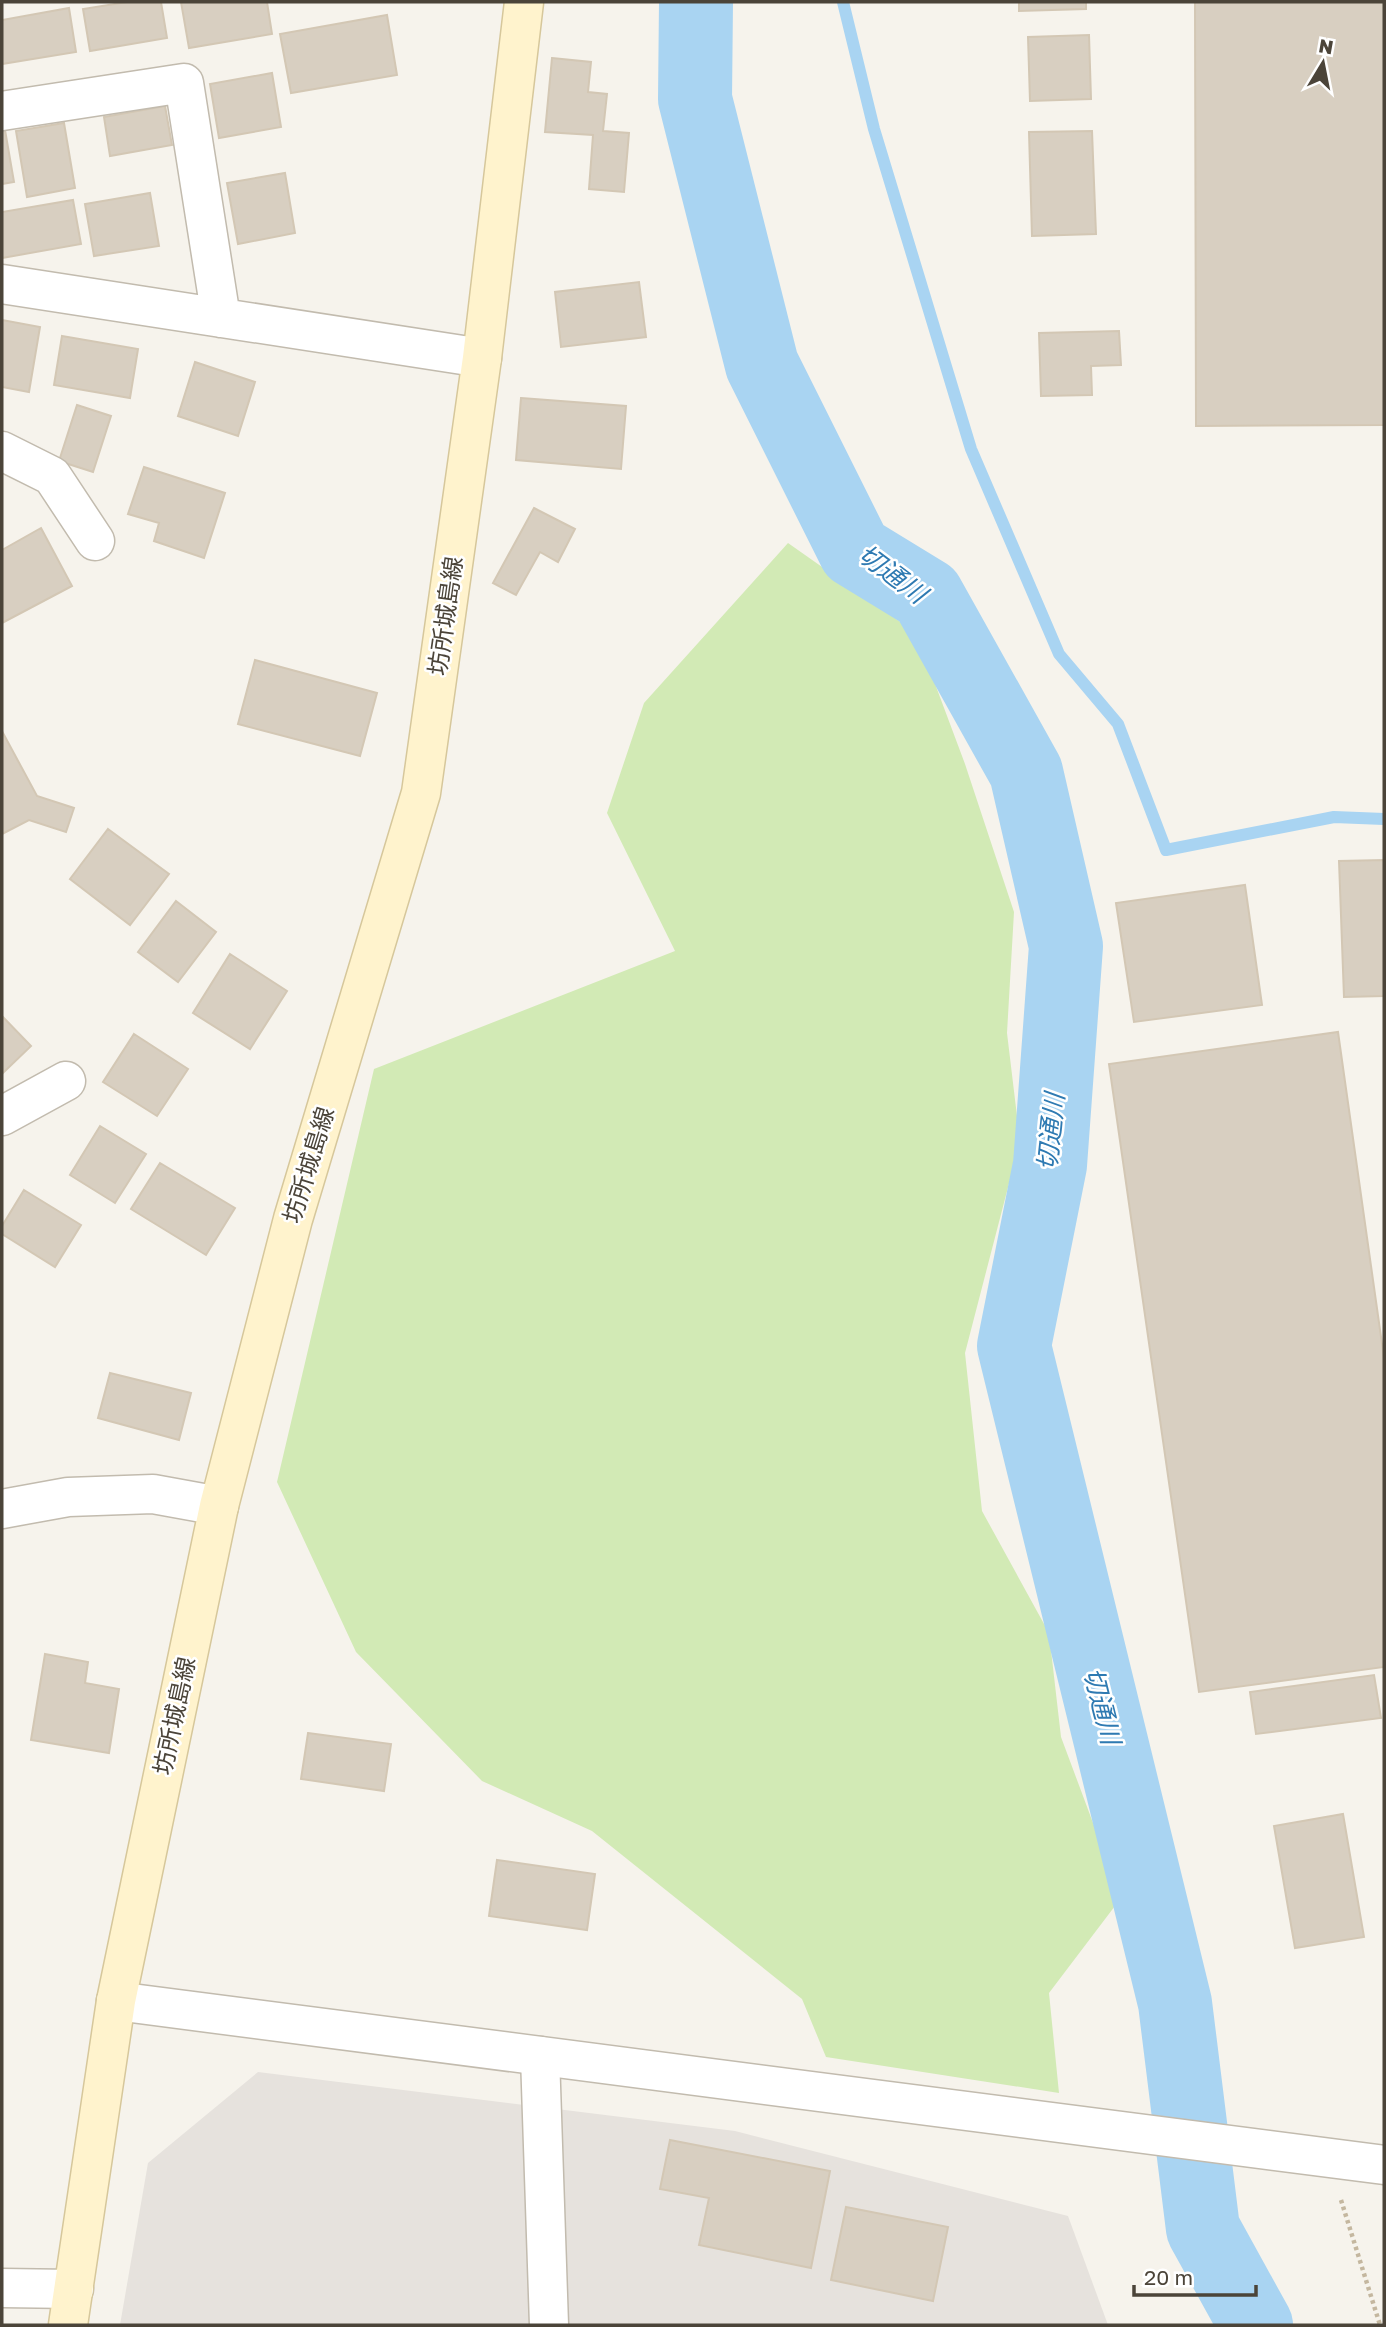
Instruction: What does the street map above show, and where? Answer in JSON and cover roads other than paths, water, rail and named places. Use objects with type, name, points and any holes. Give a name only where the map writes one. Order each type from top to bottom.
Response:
[{"type":"main road","name":"坊所城島線","points":[[71,2307],[116,2001],[219,1506],[293,1219],[421,793],[482,358],[524,2]]},
{"type":"street","points":[[2,111],[184,83],[221,318]]},
{"type":"street","points":[[2,284],[482,358]]},
{"type":"street","points":[[2,451],[52,476],[95,541]]},
{"type":"street","points":[[2,1116],[66,1081]]},
{"type":"street","points":[[2,1509],[68,1497],[153,1494],[219,1506]]},
{"type":"street","points":[[116,2001],[1384,2165]]},
{"type":"street","points":[[540,2056],[549,2325]]},
{"type":"street","points":[[2,2288],[71,2307]]},
{"type":"waterway","name":"切通川","points":[[696,2],[695,99],[762,365],[855,551],[927,595],[1026,772],[1066,946],[1050,1165],[1014,1346],[1175,2003],[1203,2229],[1256,2325]]},
{"type":"waterway","points":[[843,2],[874,129],[971,449],[1059,654],[1118,724],[1166,850],[1334,817],[1384,819]]}]
